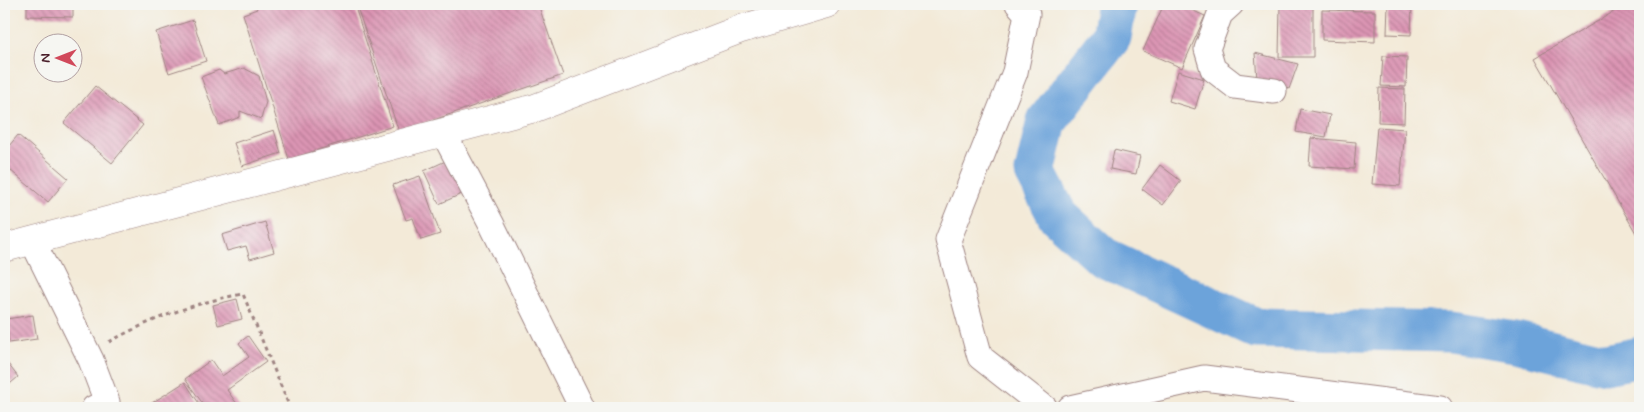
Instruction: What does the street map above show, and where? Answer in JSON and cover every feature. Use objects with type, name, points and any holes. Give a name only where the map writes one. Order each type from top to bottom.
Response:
[{"type":"street","points":[[4,248],[534,108],[741,29],[826,4]]},
{"type":"street","points":[[1018,4],[1027,14],[1015,72],[948,240],[980,357],[1045,408]]},
{"type":"street","points":[[1231,4],[1220,14],[1207,49],[1213,69],[1235,86],[1274,91]]},
{"type":"street","points":[[443,132],[582,408]]},
{"type":"street","points":[[32,240],[87,353],[107,402],[94,408]]},
{"type":"street","points":[[1070,408],[1204,378],[1440,408]]},
{"type":"path","points":[[87,353],[135,328],[207,300],[243,294],[290,408]]},
{"type":"building","points":[[27,4],[73,4],[73,17],[27,16]]},
{"type":"building","points":[[255,4],[354,4],[393,126],[289,159],[243,14],[257,9]]},
{"type":"building","points":[[356,4],[538,4],[563,75],[399,132]]},
{"type":"building","points":[[1164,4],[1178,4],[1205,16],[1182,68],[1143,51]]},
{"type":"building","points":[[1280,4],[1313,4],[1313,57],[1279,57]]},
{"type":"building","points":[[1388,4],[1412,5],[1411,35],[1387,34]]},
{"type":"building","points":[[1627,4],[1640,4],[1640,240],[1535,58]]},
{"type":"building","points":[[1322,10],[1375,11],[1375,42],[1322,40]]},
{"type":"building","points":[[193,20],[206,61],[169,73],[156,32]]},
{"type":"building","points":[[1255,53],[1298,64],[1289,89],[1257,79]]},
{"type":"building","points":[[1383,56],[1407,57],[1406,87],[1381,86]]},
{"type":"building","points":[[244,68],[259,76],[266,102],[261,119],[240,111],[240,117],[219,125],[201,77],[219,70],[224,74]]},
{"type":"building","points":[[1178,71],[1204,79],[1195,109],[1169,101]]},
{"type":"building","points":[[95,86],[143,125],[112,163],[64,123]]},
{"type":"building","points":[[1379,88],[1405,89],[1404,123],[1378,122]]},
{"type":"building","points":[[1300,109],[1330,115],[1326,137],[1296,132]]},
{"type":"building","points":[[1377,127],[1405,129],[1400,186],[1372,184]]},
{"type":"building","points":[[274,130],[281,153],[242,166],[234,143]]},
{"type":"building","points":[[18,135],[68,178],[48,202],[4,165],[4,152]]},
{"type":"building","points":[[1311,138],[1356,142],[1354,169],[1309,166]]},
{"type":"building","points":[[1114,150],[1140,156],[1136,174],[1110,169]]},
{"type":"building","points":[[452,158],[468,191],[439,204],[424,171]]},
{"type":"building","points":[[1160,165],[1181,181],[1163,205],[1142,189]]},
{"type":"building","points":[[420,176],[440,234],[421,240],[413,218],[406,220],[393,185]]},
{"type":"building","points":[[265,222],[274,252],[250,259],[246,246],[227,251],[222,235]]},
{"type":"building","points":[[237,299],[242,319],[218,325],[213,305]]},
{"type":"building","points":[[33,315],[37,339],[9,343],[6,319]]},
{"type":"building","points":[[248,336],[266,362],[227,390],[240,408],[206,408],[185,379],[211,360],[222,376],[249,357],[239,343]]},
{"type":"building","points":[[4,361],[18,377],[4,389]]},
{"type":"building","points":[[185,382],[202,408],[144,408]]},
{"type":"waterway","points":[[1117,4],[1111,37],[1047,121],[1035,172],[1058,216],[1103,257],[1256,328],[1451,332],[1516,342],[1606,364],[1640,357]]}]
